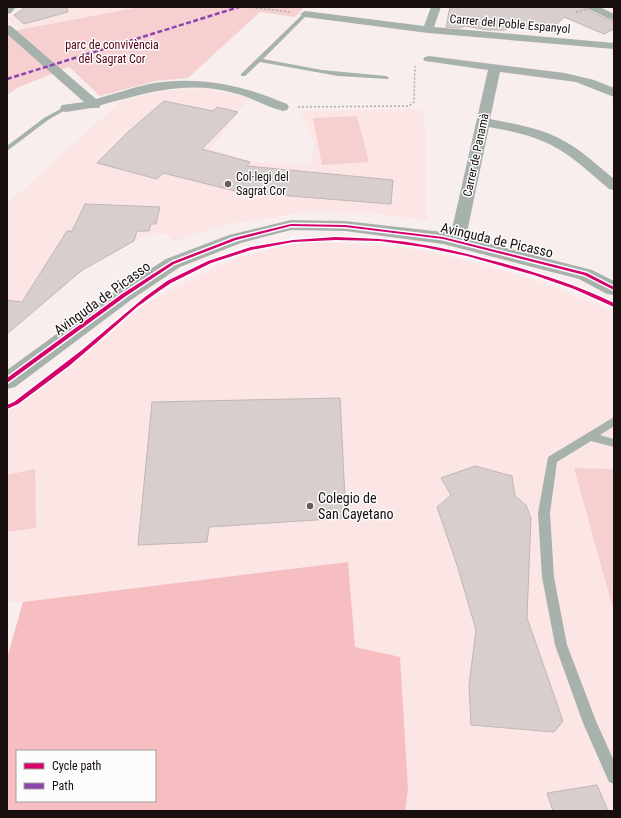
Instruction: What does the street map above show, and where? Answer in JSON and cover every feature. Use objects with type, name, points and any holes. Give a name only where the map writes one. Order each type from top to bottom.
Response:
[{"type":"street","points":[[7,10],[10,7]]},
{"type":"street","name":"Carrer del Poble Espanyol","points":[[436,7],[428,30],[614,46]]},
{"type":"street","points":[[592,7],[614,18]]},
{"type":"street","points":[[308,11],[428,30]]},
{"type":"street","points":[[7,28],[96,105]]},
{"type":"street","points":[[429,59],[578,79],[602,86],[614,93]]},
{"type":"street","name":"Carrer de Panamà","points":[[458,242],[495,67]]},
{"type":"street","points":[[66,108],[96,105],[150,88],[202,84],[245,91],[284,107]]},
{"type":"street","points":[[483,122],[511,127],[540,135],[568,149],[614,186]]},
{"type":"street","name":"Avinguda de Picasso","points":[[7,381],[124,295],[173,263],[235,239],[292,225],[345,226],[443,238],[585,274],[614,289]]},
{"type":"lane","points":[[243,75],[308,11]]},
{"type":"lane","points":[[259,60],[318,72],[386,78]]},
{"type":"lane","points":[[7,149],[46,119],[66,108]]},
{"type":"lane","points":[[614,421],[552,460],[544,513],[548,576],[561,645],[590,723],[614,778]]},
{"type":"lane","points":[[590,437],[614,443]]},
{"type":"path","points":[[248,7],[308,11]]},
{"type":"path","points":[[576,12],[592,7]]},
{"type":"path","points":[[284,107],[409,106],[414,102],[414,65]]},
{"type":"shaded area","points":[[24,7],[140,7],[21,29],[7,19]]},
{"type":"shaded area","name":"Col·legi del Sagrat Cor","points":[[208,89],[249,98],[211,149],[254,162],[310,165],[314,148],[312,135],[299,111],[423,109],[425,130],[427,220],[368,213],[306,212],[235,223],[173,242],[168,234],[144,236],[134,241],[137,231],[149,231],[151,224],[156,224],[160,207],[86,204],[72,231],[67,232],[22,302],[7,300],[7,204],[121,101],[166,90]]},
{"type":"shaded area","name":"Colegio de San Cayetano","points":[[330,242],[410,249],[452,257],[515,274],[554,287],[614,312],[614,811],[7,811],[7,658],[23,603],[7,602],[7,409],[82,357],[148,302],[222,264],[262,251],[299,243]]},
{"type":"shaded area","points":[[348,562],[355,647],[400,657],[408,789],[405,811],[7,811],[7,658],[23,602]]},
{"type":"green space","name":"parc de convivència del Sagrat Cor","points":[[140,7],[304,7],[295,17],[260,12],[188,78],[155,81],[100,96],[69,67],[17,88],[7,95],[7,32]]},
{"type":"green space","points":[[357,116],[369,162],[322,165],[313,118]]},
{"type":"green space","points":[[574,468],[614,469],[614,612]]},
{"type":"green space","points":[[35,469],[36,528],[7,532],[7,475]]},
{"type":"building","points":[[26,7],[67,7],[68,12],[24,24],[14,15]]},
{"type":"building","points":[[450,7],[586,7],[587,10],[614,22],[614,29],[604,34],[564,17],[552,30],[539,31],[532,28],[526,29],[519,25],[504,30],[488,30],[465,26],[459,28],[446,27]]},
{"type":"building","points":[[164,101],[213,111],[217,107],[238,112],[202,149],[250,162],[247,166],[393,180],[391,204],[239,192],[163,173],[157,179],[97,163],[127,133]]},
{"type":"building","points":[[85,204],[160,207],[156,224],[151,224],[149,231],[137,231],[134,241],[81,271],[7,334],[7,300],[22,302],[67,231],[72,231]]},
{"type":"building","points":[[340,398],[346,518],[209,527],[207,542],[138,545],[152,402]]},
{"type":"building","points":[[475,466],[512,476],[515,496],[526,505],[531,518],[527,618],[563,721],[554,732],[471,725],[469,685],[476,630],[457,565],[437,507],[451,495],[441,478]]},
{"type":"building","points":[[597,785],[608,811],[553,811],[547,793]]},
{"type":"marked path","points":[[7,79],[239,7]]},
{"type":"cycle path","points":[[7,381],[124,295],[173,263],[235,239],[291,225],[345,226],[443,238],[585,274],[614,289]]},
{"type":"cycle path","points":[[7,407],[16,403],[67,364],[157,289],[169,282],[209,262],[251,249],[293,241],[336,238],[380,240],[423,246],[467,255],[536,274],[575,288],[614,305]]},
{"type":"place","name":"Col·legi del Sagrat Cor","points":[[228,184]]},
{"type":"place","name":"Colegio de San Cayetano","points":[[310,506]]}]
